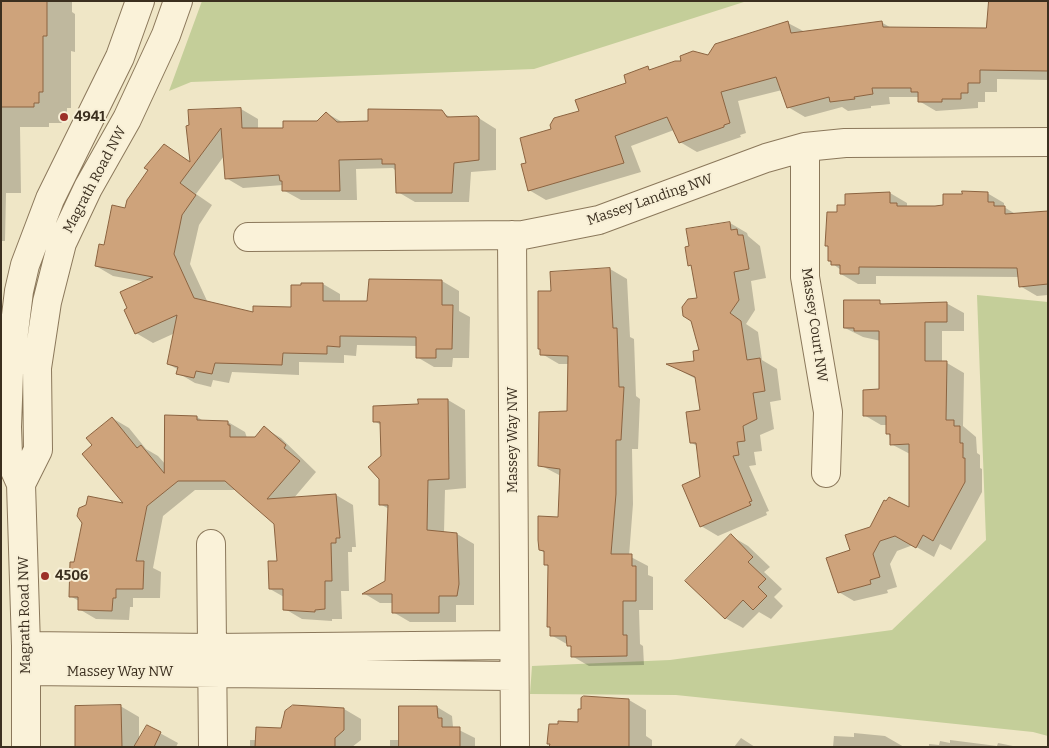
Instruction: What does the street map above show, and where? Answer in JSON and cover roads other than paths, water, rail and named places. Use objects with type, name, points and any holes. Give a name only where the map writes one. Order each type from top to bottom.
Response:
[{"type":"street","name":"Magrath Road NW","points":[[26,747],[27,659],[21,484],[8,455],[7,427],[12,336],[24,265],[50,199],[120,57],[140,1]]},
{"type":"street","name":"Magrath Road NW","points":[[21,484],[38,450],[37,368],[46,302],[62,243],[88,188],[127,120],[166,35],[178,1]]},
{"type":"street","name":"Massey Landing NW","points":[[248,237],[512,235],[566,228],[599,220],[805,146],[845,142],[1048,142]]},
{"type":"street","name":"Massey Court NW","points":[[805,146],[805,277],[828,412],[826,473]]},
{"type":"street","name":"Massey Way NW","points":[[512,235],[513,676],[515,747]]},
{"type":"street","points":[[211,544],[213,747]]},
{"type":"street","name":"Massey Way NW","points":[[213,660],[513,645]]},
{"type":"street","name":"Massey Way NW","points":[[27,659],[213,660],[513,676]]},
{"type":"place","name":"4941","points":[[64,117]]},
{"type":"place","name":"4506","points":[[45,576]]}]
